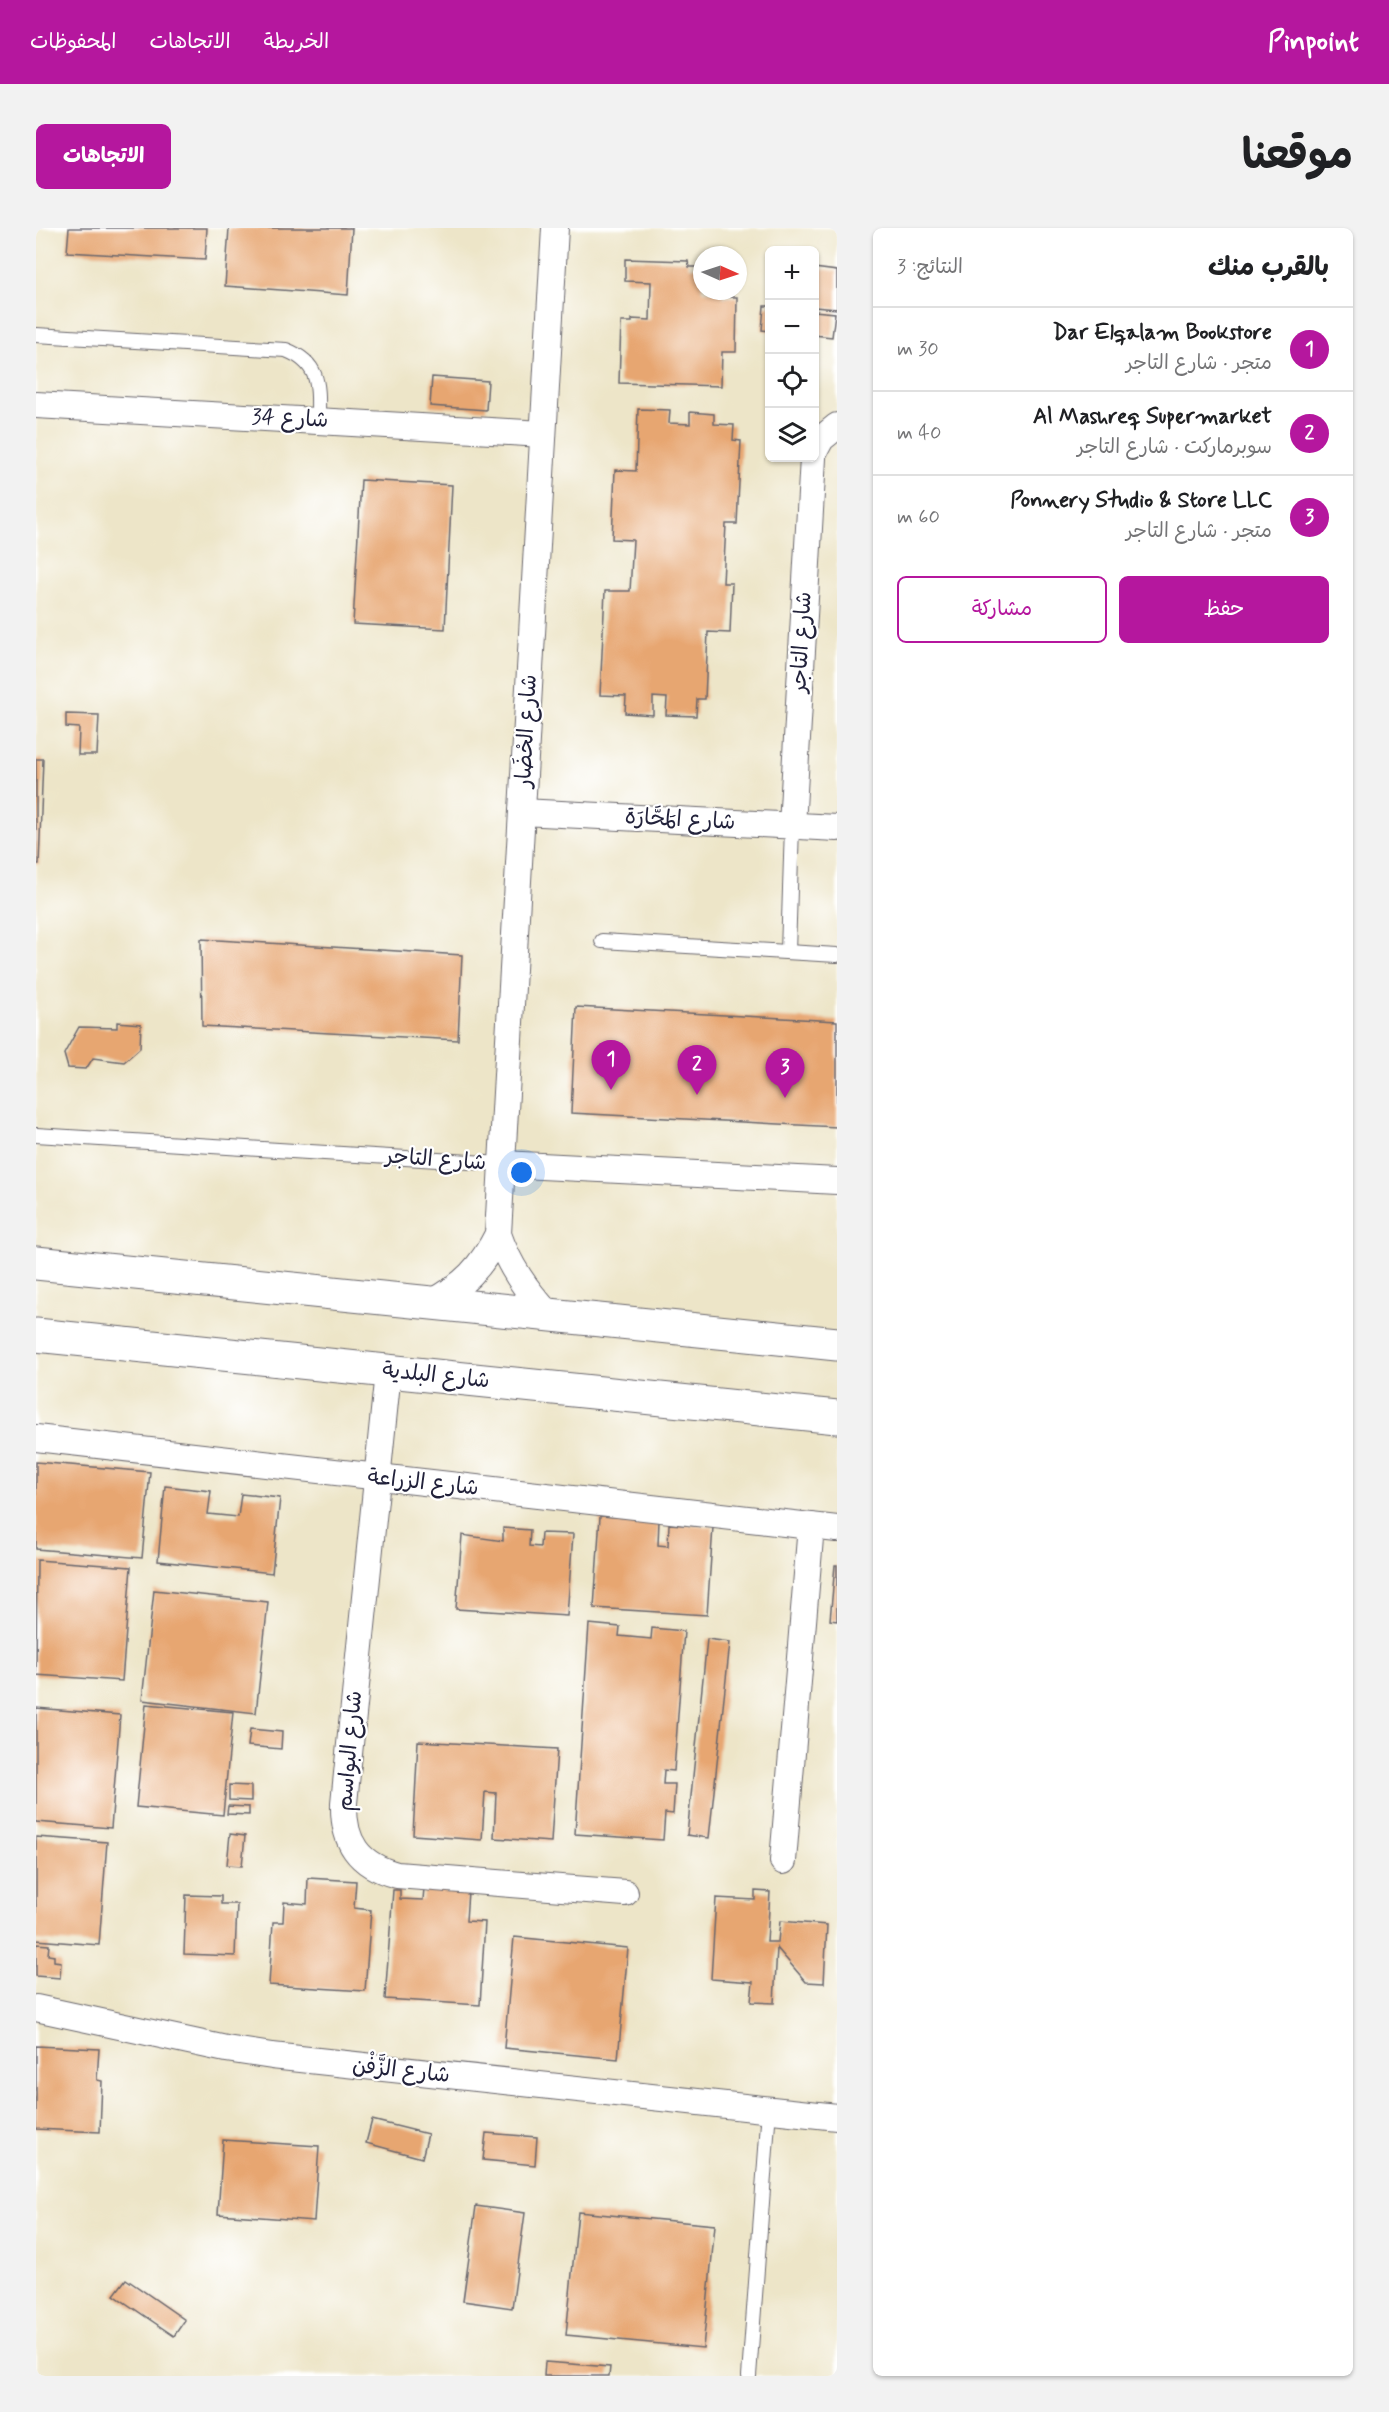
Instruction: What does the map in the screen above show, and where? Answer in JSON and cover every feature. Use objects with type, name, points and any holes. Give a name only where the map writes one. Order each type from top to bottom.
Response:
[{"type":"main road","points":[[36,1263],[837,1344]]},
{"type":"main road","name":"شارع البلدية","points":[[36,1335],[837,1417]]},
{"type":"street","name":"شارع الحْضَار","points":[[549,1315],[518,1278],[506,1257],[498,1234],[555,228]]},
{"type":"street","name":"شارع 34","points":[[36,405],[543,434]]},
{"type":"street","points":[[819,443],[837,426]]},
{"type":"street","name":"شارع التاجر","points":[[792,826],[813,462]]},
{"type":"street","name":"شارع المَحَّارَة","points":[[522,813],[837,828]]},
{"type":"street","name":"شارع التاجر","points":[[501,1164],[837,1181]]},
{"type":"street","name":"شارع الحْضَار","points":[[431,1303],[465,1282],[489,1252],[498,1234]]},
{"type":"street","name":"شارع البواسم","points":[[388,1372],[344,1803],[343,1819],[347,1835],[355,1850],[367,1862],[397,1875],[625,1893]]},
{"type":"street","name":"شارع الزراعة","points":[[36,1438],[837,1529]]},
{"type":"street","points":[[783,1862],[811,1526]]},
{"type":"street","name":"شارع الزَّفْن","points":[[36,2008],[226,2049],[272,2056],[837,2117]]},
{"type":"lane","points":[[36,335],[286,350],[297,354],[313,369],[318,387],[318,421]]},
{"type":"lane","points":[[788,952],[792,826]]},
{"type":"lane","points":[[602,941],[837,955]]},
{"type":"lane","name":"شارع التاجر","points":[[36,1135],[501,1164]]},
{"type":"lane","points":[[749,2376],[769,2109]]},
{"type":"building","points":[[69,228],[207,228],[205,260],[67,252]]},
{"type":"building","points":[[229,228],[352,228],[348,295],[225,286]]},
{"type":"building","points":[[625,259],[688,261],[689,267],[693,267],[693,300],[737,300],[736,352],[722,352],[721,386],[619,383],[621,322],[632,322],[632,319],[650,320],[651,282],[625,281]]},
{"type":"building","points":[[819,269],[837,271],[837,309],[819,307]]},
{"type":"building","points":[[764,306],[765,306],[765,330],[762,330]]},
{"type":"building","points":[[819,311],[835,313],[832,337],[819,336]]},
{"type":"building","points":[[432,377],[488,381],[486,410],[430,406]]},
{"type":"building","points":[[638,409],[670,410],[669,423],[690,424],[690,412],[714,414],[714,424],[734,425],[733,440],[741,441],[737,524],[726,524],[723,583],[732,583],[730,633],[708,632],[705,699],[697,699],[696,716],[666,715],[667,698],[653,697],[653,715],[625,713],[626,696],[600,695],[605,591],[630,591],[633,540],[612,539],[615,470],[636,471]]},
{"type":"building","points":[[361,480],[452,485],[445,629],[353,624]]},
{"type":"building","points":[[66,714],[99,715],[97,755],[78,755],[79,728],[66,727]]},
{"type":"building","points":[[36,759],[43,759],[39,864],[36,864]]},
{"type":"building","points":[[201,939],[462,955],[458,1040],[202,1026]]},
{"type":"building","points":[[576,1007],[837,1021],[837,1127],[571,1113]]},
{"type":"building","points":[[117,1022],[141,1024],[140,1048],[124,1062],[93,1058],[86,1069],[68,1068],[64,1054],[79,1027],[117,1028]]},
{"type":"building","points":[[36,1462],[150,1472],[142,1558],[36,1549]]},
{"type":"building","points":[[165,1486],[211,1491],[208,1514],[238,1517],[241,1494],[280,1498],[272,1573],[158,1561]]},
{"type":"building","points":[[600,1516],[659,1520],[658,1545],[668,1546],[669,1524],[713,1527],[707,1615],[594,1608]]},
{"type":"building","points":[[503,1528],[530,1530],[529,1546],[540,1547],[541,1533],[573,1534],[567,1616],[456,1609],[462,1535],[503,1541]]},
{"type":"building","points":[[37,1560],[131,1567],[122,1681],[36,1675]]},
{"type":"building","points":[[835,1565],[837,1565],[837,1621],[830,1620]]},
{"type":"building","points":[[154,1590],[268,1602],[256,1713],[142,1700]]},
{"type":"building","points":[[589,1624],[620,1627],[619,1636],[651,1639],[652,1628],[684,1631],[674,1771],[664,1770],[663,1784],[675,1784],[673,1814],[665,1813],[663,1840],[575,1834]]},
{"type":"building","points":[[707,1639],[730,1642],[709,1838],[687,1835]]},
{"type":"building","points":[[146,1704],[233,1712],[223,1815],[136,1807]]},
{"type":"building","points":[[36,1708],[120,1715],[111,1828],[36,1822]]},
{"type":"building","points":[[250,1729],[282,1732],[281,1749],[248,1746]]},
{"type":"building","points":[[418,1741],[557,1749],[551,1842],[494,1838],[496,1793],[485,1792],[482,1840],[413,1835]]},
{"type":"building","points":[[229,1785],[251,1786],[251,1801],[229,1800]]},
{"type":"building","points":[[228,1806],[249,1807],[249,1815],[227,1814]]},
{"type":"building","points":[[230,1834],[245,1836],[242,1866],[227,1865]]},
{"type":"building","points":[[36,1837],[107,1842],[99,1945],[36,1940]]},
{"type":"building","points":[[308,1878],[356,1881],[354,1908],[371,1910],[365,1991],[269,1985],[273,1922],[283,1922],[284,1902],[307,1904]]},
{"type":"building","points":[[424,1888],[468,1891],[466,1921],[485,1922],[480,2005],[385,1999],[393,1890],[400,1890],[400,1899],[423,1900]]},
{"type":"building","points":[[755,1891],[770,1892],[767,1942],[778,1942],[780,1921],[827,1925],[824,1983],[806,1982],[777,1948],[774,2003],[751,2002],[753,1982],[711,1979],[716,1898],[755,1900]]},
{"type":"building","points":[[186,1895],[221,1896],[221,1904],[237,1904],[235,1956],[184,1954]]},
{"type":"building","points":[[514,1937],[628,1948],[618,2059],[504,2048]]},
{"type":"building","points":[[36,1944],[49,1945],[48,1955],[54,1956],[54,1961],[61,1962],[60,1978],[36,1976]]},
{"type":"building","points":[[36,2046],[99,2049],[97,2080],[102,2081],[100,2132],[36,2129]]},
{"type":"building","points":[[372,2120],[428,2134],[422,2158],[366,2143]]},
{"type":"building","points":[[486,2133],[537,2137],[535,2165],[483,2160]]},
{"type":"building","points":[[223,2140],[319,2146],[314,2221],[218,2214]]},
{"type":"building","points":[[476,2206],[525,2213],[512,2308],[463,2301]]},
{"type":"building","points":[[578,2212],[715,2225],[703,2348],[566,2335]]},
{"type":"building","points":[[126,2279],[185,2320],[174,2336],[114,2295]]},
{"type":"building","points":[[545,2362],[610,2367],[609,2376],[544,2376]]},
{"type":"place","name":"Dar Elqalam Bookstore","points":[[611,1090]]},
{"type":"place","name":"Al Mashreq Supermarket","points":[[697,1095]]},
{"type":"place","name":"Ponnery Studio & Store LLC","points":[[785,1098]]}]
